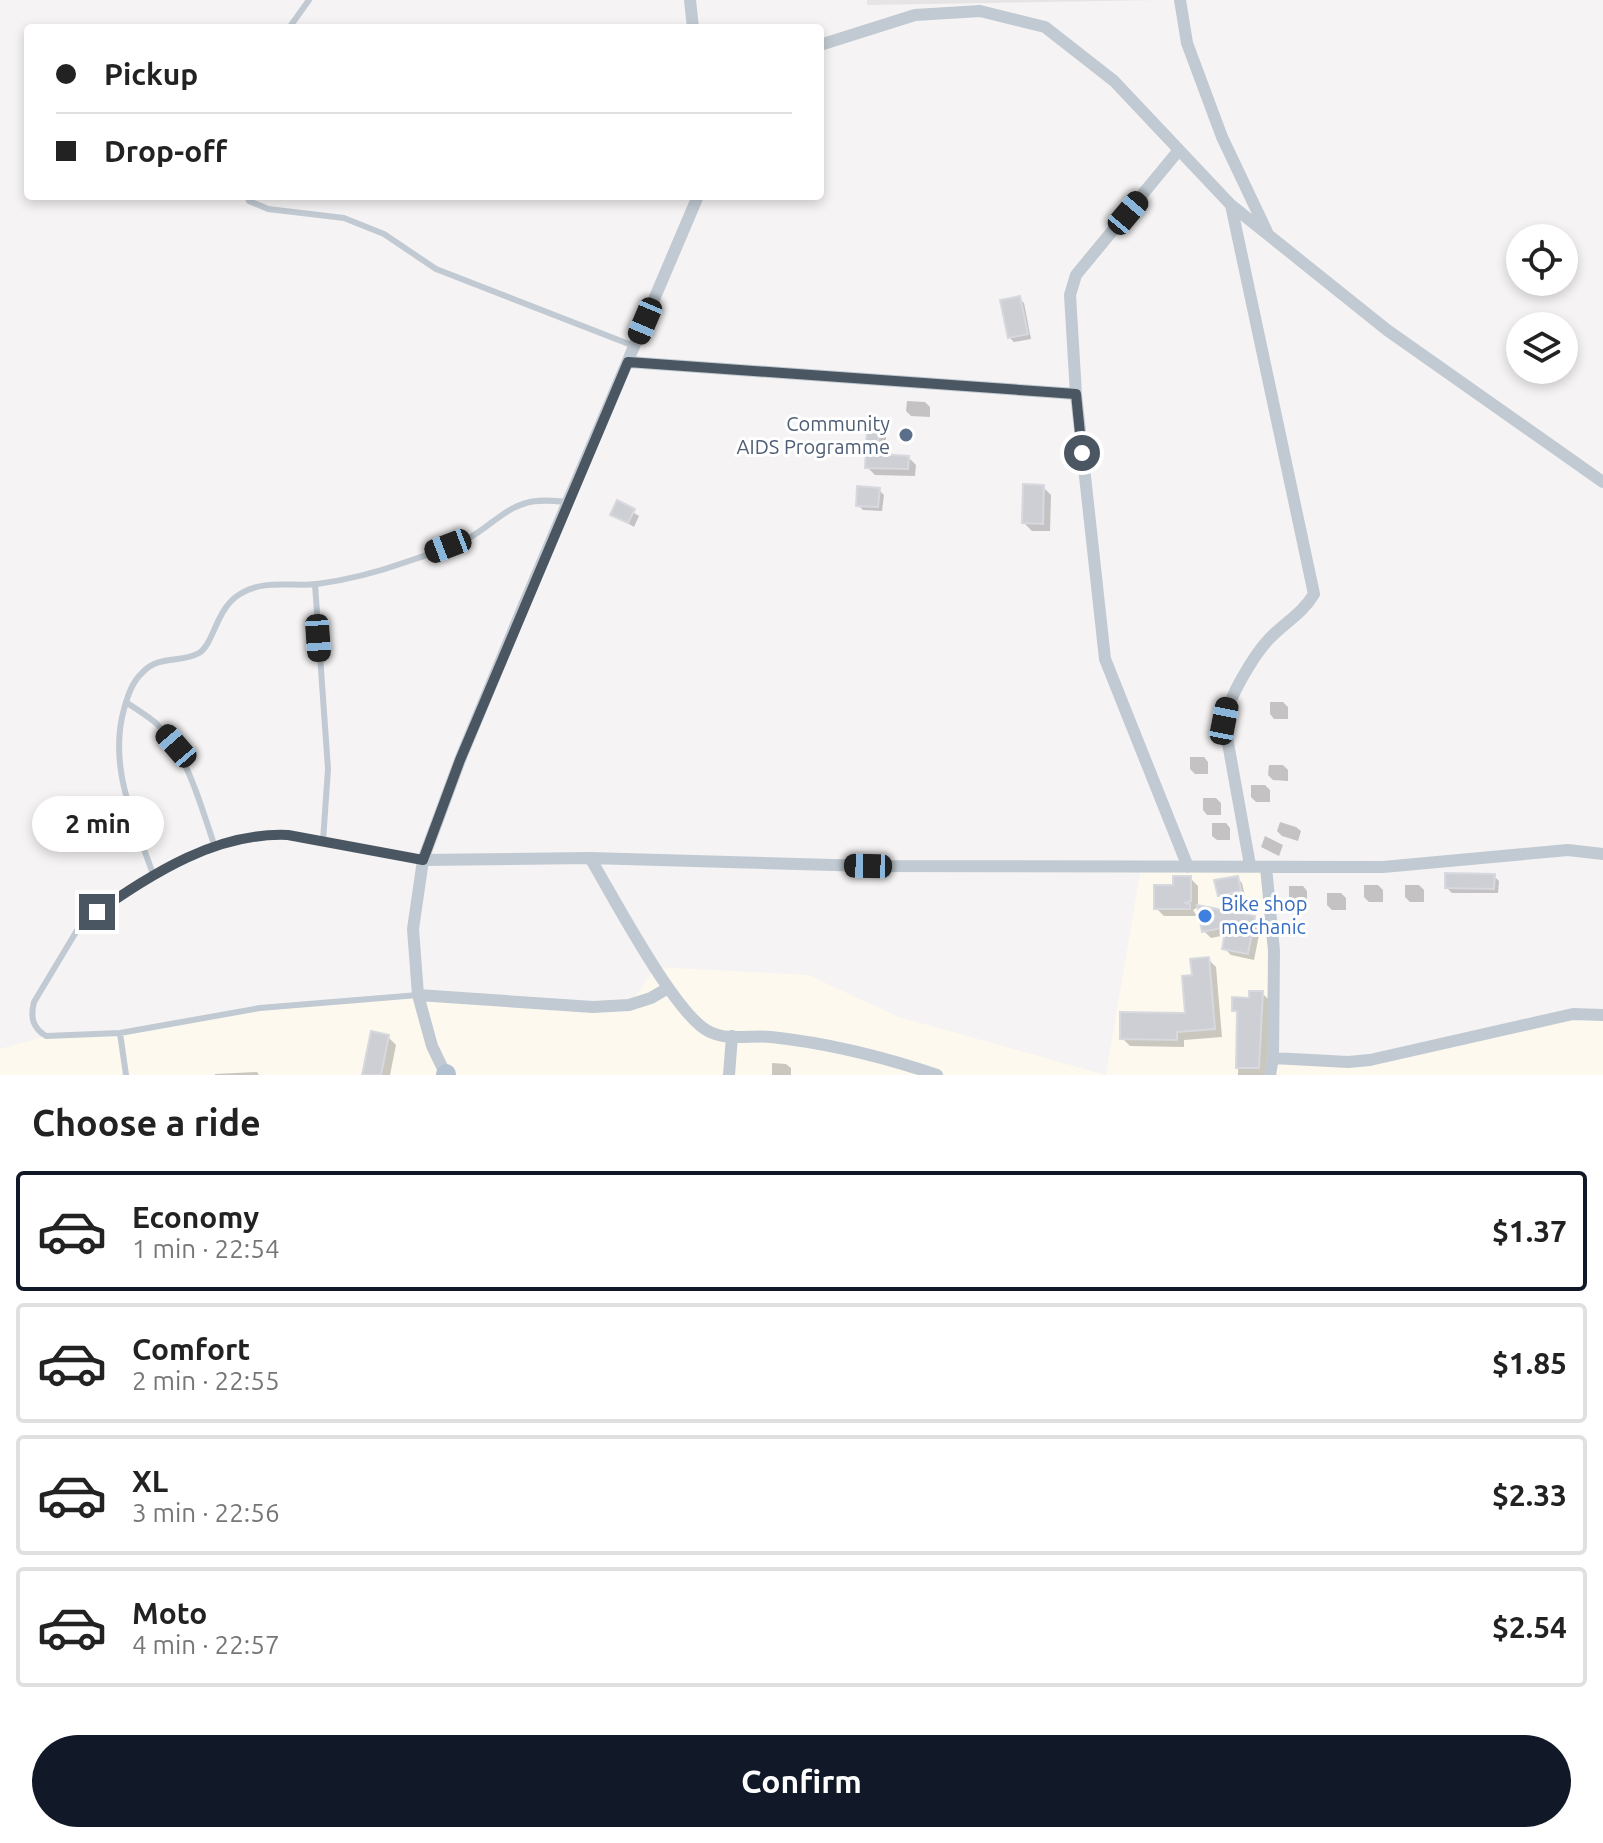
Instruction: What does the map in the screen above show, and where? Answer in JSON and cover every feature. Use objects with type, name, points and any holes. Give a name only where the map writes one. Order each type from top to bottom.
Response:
[{"type":"street","points":[[690,0],[693,24]]},
{"type":"street","points":[[1180,0],[1187,43],[1222,137],[1268,235]]},
{"type":"street","points":[[824,44],[915,15],[980,11],[1045,27],[1114,81],[1231,205],[1387,330],[1603,482]]},
{"type":"street","points":[[1179,150],[1076,275],[1072,285],[1076,394],[1105,659],[1188,867]]},
{"type":"street","points":[[446,1075],[432,1046],[418,995],[413,929],[423,860],[460,760],[696,200]]},
{"type":"street","points":[[1231,205],[1314,594],[1308,604],[1268,640],[1227,704],[1224,721],[1250,865]]},
{"type":"street","points":[[628,362],[1076,394]]},
{"type":"street","points":[[423,860],[590,858],[868,866],[1383,867],[1568,850],[1603,854]]},
{"type":"street","points":[[590,858],[682,1010],[711,1033],[769,1037],[828,1046],[903,1063],[937,1075]]},
{"type":"street","points":[[1266,867],[1274,951],[1273,1058],[1270,1075]]},
{"type":"street","points":[[418,995],[593,1007],[629,1005],[668,988]]},
{"type":"street","points":[[1273,1058],[1348,1062],[1370,1060],[1573,1014],[1603,1015]]},
{"type":"street","points":[[729,1075],[732,1036]]},
{"type":"lane","points":[[292,24],[309,0]]},
{"type":"lane","points":[[249,200],[268,209],[344,218],[384,234],[436,269],[634,346]]},
{"type":"lane","points":[[153,874],[121,780],[117,750],[126,702],[143,671],[157,662],[197,655],[204,649],[225,607],[240,593],[266,585],[315,584],[351,578],[469,537],[527,502],[568,502]]},
{"type":"lane","points":[[315,584],[328,769],[323,841]]},
{"type":"lane","points":[[126,702],[155,722],[176,746],[215,847]]},
{"type":"lane","points":[[418,995],[260,1008],[120,1033],[46,1036],[36,1030],[31,1014],[34,1002],[79,927],[153,874],[215,847],[276,835],[423,860]]},
{"type":"lane","points":[[120,1033],[126,1075]]},
{"type":"shaded area","points":[[867,0],[1156,0],[867,5]]},
{"type":"shaded area","points":[[1141,867],[1266,867],[1273,1057],[1347,1062],[1573,1014],[1603,1015],[1603,1075],[1106,1075]]},
{"type":"shaded area","points":[[656,967],[808,975],[899,1017],[1106,1075],[0,1075],[0,1049],[46,1036],[120,1033],[260,1008],[418,995],[629,1005]]},
{"type":"building","points":[[1020,296],[1028,334],[1008,338],[1000,300]]},
{"type":"building","points":[[867,427],[879,427],[878,454],[909,456],[908,469],[865,468]]},
{"type":"building","points":[[1023,484],[1044,485],[1043,524],[1022,523]]},
{"type":"building","points":[[857,486],[880,488],[878,507],[856,506]]},
{"type":"building","points":[[617,500],[635,509],[628,523],[610,515]]},
{"type":"building","points":[[1445,873],[1495,874],[1494,889],[1445,888]]},
{"type":"building","points":[[1173,876],[1191,876],[1191,901],[1184,903],[1190,904],[1190,909],[1154,909],[1154,885],[1173,885]]},
{"type":"building","points":[[1238,876],[1241,891],[1218,896],[1214,880]]},
{"type":"building","points":[[1197,905],[1255,916],[1248,954],[1222,949],[1226,927],[1202,932]]},
{"type":"building","points":[[1209,957],[1215,1029],[1177,1032],[1177,1040],[1120,1039],[1120,1012],[1185,1013],[1182,976],[1192,975],[1190,959]]},
{"type":"building","points":[[1249,991],[1263,991],[1259,1068],[1236,1068],[1237,1011],[1232,1011],[1232,997],[1249,998]]},
{"type":"building","points":[[371,1031],[389,1035],[381,1075],[362,1075]]},
{"type":"place","name":"Community AIDS Programme","points":[[906,435]]},
{"type":"place","name":"Bike shop mechanic","points":[[1205,916]]},
{"type":"route","points":[[97,912],[153,874],[181,860],[229,843],[266,836],[288,835],[423,860],[460,760],[628,362],[1076,394],[1082,453]]}]
